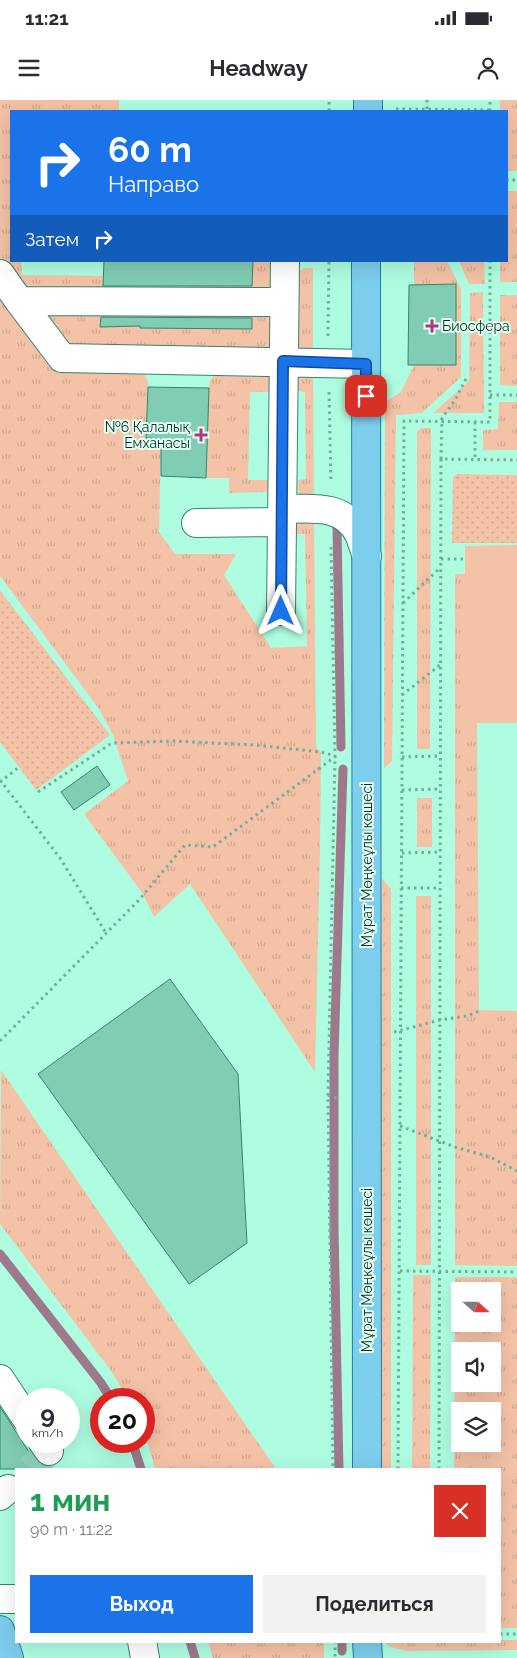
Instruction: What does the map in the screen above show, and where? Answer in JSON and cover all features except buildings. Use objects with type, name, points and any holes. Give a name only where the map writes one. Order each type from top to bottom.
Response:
[{"type":"main road","name":"Мұрат Мөңкеұлы көшесі","points":[[366,262],[367,1468]]},
{"type":"main road","points":[[0,1630],[10,1658]]},
{"type":"main road","points":[[367,1643],[368,1658]]},
{"type":"lane","points":[[281,611],[285,262]]},
{"type":"lane","points":[[0,274],[62,358],[366,364]]},
{"type":"lane","points":[[19,301],[284,302]]},
{"type":"lane","points":[[196,523],[282,516],[319,509],[331,510],[345,517],[352,524],[359,534],[367,556]]},
{"type":"lane","points":[[0,1379],[15,1402]]},
{"type":"lane","points":[[0,1599],[15,1599]]},
{"type":"lane","points":[[142,1643],[145,1658]]},
{"type":"path","points":[[427,100],[427,109]]},
{"type":"path","points":[[368,107],[458,110]]},
{"type":"path","points":[[329,262],[328,363],[335,756],[328,1094],[333,1468]]},
{"type":"path","points":[[398,1468],[404,421],[490,422],[490,262]]},
{"type":"path","points":[[439,1468],[442,418],[466,380]]},
{"type":"path","points":[[490,394],[517,394]]},
{"type":"path","points":[[475,422],[475,460]]},
{"type":"path","points":[[441,459],[517,460]]},
{"type":"path","points":[[441,559],[465,559]]},
{"type":"path","points":[[403,603],[441,567]]},
{"type":"path","points":[[402,695],[441,664]]},
{"type":"path","points":[[38,792],[112,743],[173,742],[255,745],[321,752],[335,756],[367,756]]},
{"type":"path","points":[[0,1041],[139,900],[185,846],[213,847],[335,756]]},
{"type":"path","points":[[402,757],[440,756]]},
{"type":"path","points":[[19,767],[0,781],[60,858],[106,933]]},
{"type":"path","points":[[402,790],[440,789]]},
{"type":"path","points":[[402,852],[440,852]]},
{"type":"path","points":[[402,888],[440,888]]},
{"type":"path","points":[[366,1039],[440,1020],[467,1016],[479,1011]]},
{"type":"path","points":[[328,1094],[400,1127],[490,1157],[517,1171]]},
{"type":"path","points":[[400,1271],[517,1272]]},
{"type":"path","points":[[501,1634],[517,1634]]},
{"type":"path","points":[[334,1643],[335,1658]]},
{"type":"green space","points":[[0,100],[119,100],[119,110],[10,110],[10,262],[21,262],[22,275],[116,276],[117,291],[33,291],[19,286],[0,258]]},
{"type":"green space","points":[[500,100],[517,100],[517,171],[508,171],[508,110],[500,110]]},
{"type":"green space","points":[[508,191],[517,191],[517,282],[500,282],[500,262],[508,262]]},
{"type":"green space","points":[[253,262],[278,262],[277,281],[269,292],[191,291],[191,277],[252,277]]},
{"type":"green space","points":[[414,262],[448,262],[461,289],[461,377],[422,413],[396,415],[392,761],[384,768],[385,402],[401,392],[414,365],[456,364],[456,284],[414,285]]},
{"type":"green space","points":[[459,262],[484,262],[485,284],[469,284]]},
{"type":"green space","points":[[304,268],[313,268],[313,355],[299,349],[297,346],[298,272]]},
{"type":"green space","points":[[0,288],[57,367],[144,373],[148,382],[146,438],[161,439],[159,532],[175,554],[236,554],[224,575],[271,648],[307,646],[305,534],[295,534],[297,525],[302,519],[314,517],[316,747],[321,752],[315,1072],[190,884],[154,917],[143,894],[84,814],[128,781],[113,735],[99,709],[0,576]]},
{"type":"green space","points":[[483,292],[484,413],[433,413],[469,381],[470,293]]},
{"type":"green space","points":[[500,295],[517,295],[517,386],[500,385]]},
{"type":"green space","points":[[39,313],[272,313],[273,350],[71,347]]},
{"type":"green space","points":[[313,371],[314,500],[300,497],[298,480],[306,479],[305,392],[298,391],[298,381],[300,375]]},
{"type":"green space","points":[[217,373],[270,373],[272,392],[250,392],[248,480],[271,480],[271,487],[266,492],[229,493],[229,478],[206,478],[209,388],[210,380]]},
{"type":"green space","points":[[499,402],[517,402],[517,450],[483,450],[483,430],[498,429]]},
{"type":"green space","points":[[421,428],[431,428],[430,749],[417,749],[417,432]]},
{"type":"green space","points":[[457,474],[517,475],[517,543],[452,543],[453,477]]},
{"type":"green space","points":[[517,545],[517,723],[465,723],[465,546]]},
{"type":"green space","points":[[455,574],[465,574],[465,723],[477,723],[479,1010],[517,1011],[517,1266],[455,1265]]},
{"type":"green space","points":[[0,590],[110,735],[36,790],[0,742]]},
{"type":"green space","points":[[417,798],[432,798],[432,847],[417,847]]},
{"type":"green space","points":[[382,878],[391,889],[391,1468],[380,1468]]},
{"type":"green space","points":[[416,896],[431,896],[431,1265],[416,1265]]},
{"type":"green space","points":[[1,1070],[275,1468],[155,1468],[150,1453],[155,1453],[155,1388],[121,1388],[112,1372],[0,1224]]},
{"type":"green space","points":[[413,1275],[431,1275],[430,1468],[412,1468]]},
{"type":"green space","points":[[455,1277],[517,1277],[517,1628],[501,1628],[501,1468],[454,1468],[454,1452],[501,1452],[501,1402],[454,1402],[454,1392],[501,1392],[501,1342],[455,1342],[455,1332],[501,1332],[501,1282],[455,1282]]},
{"type":"green space","points":[[501,1640],[517,1640],[517,1650],[407,1651],[391,1647],[386,1643],[501,1643]]},
{"type":"green space","points":[[209,1643],[324,1643],[324,1658],[213,1658]]},
{"type":"waterway","points":[[337,527],[341,747]]},
{"type":"waterway","points":[[339,1468],[334,1229],[334,1055],[343,769]]},
{"type":"waterway","points":[[0,1254],[104,1388]]},
{"type":"waterway","points":[[136,1453],[141,1468]]},
{"type":"waterway","points":[[191,1643],[195,1658]]},
{"type":"waterway","points":[[342,1643],[342,1651]]},
{"type":"tunnel","points":[[31,1468],[47,1453]]},
{"type":"place","name":"Биосфера","points":[[432,326]]},
{"type":"place","name":"№6 Қалалық Емханасы","points":[[201,435]]},
{"type":"route","points":[[281,611],[283,361],[366,364],[366,396]]}]
